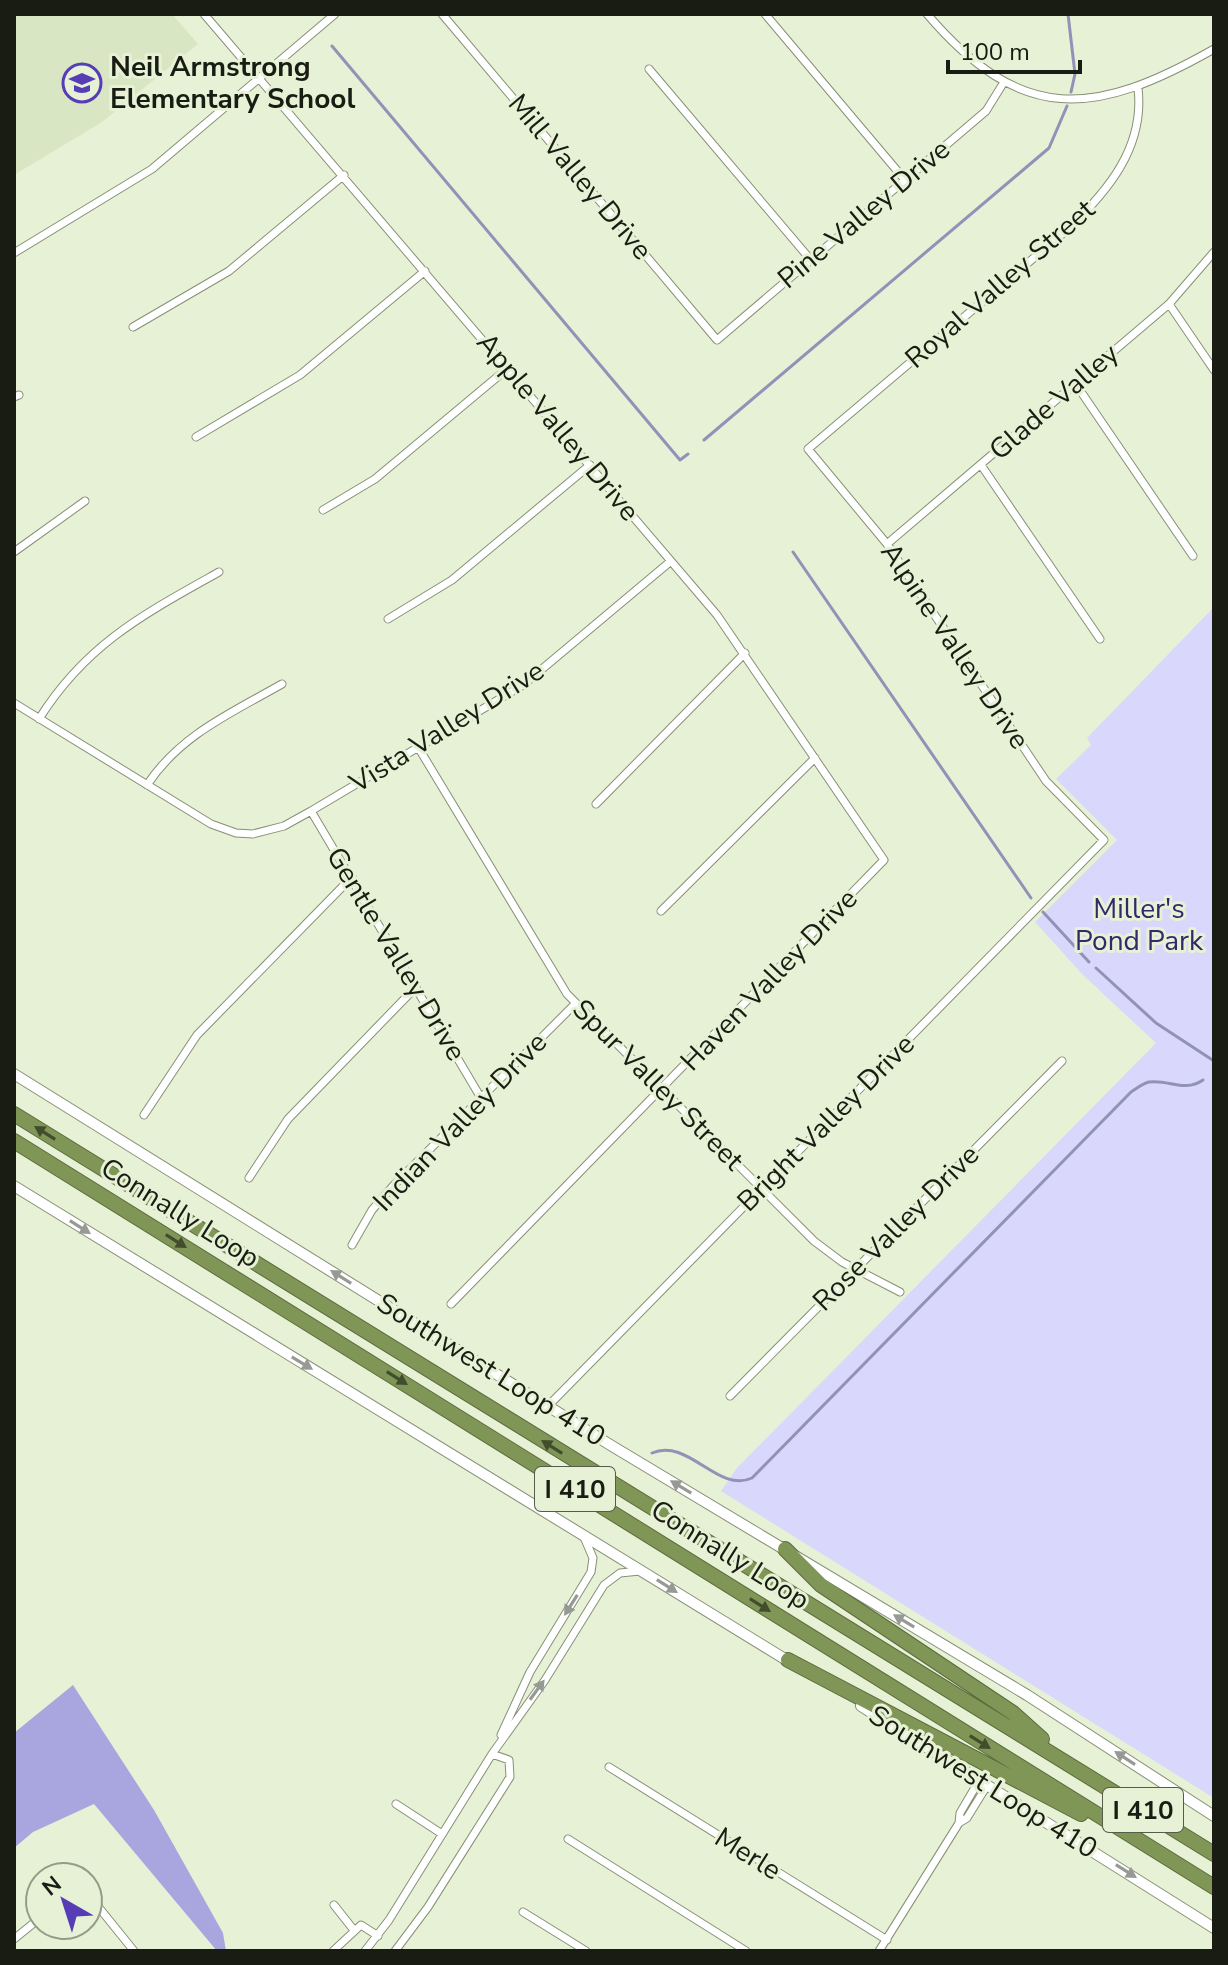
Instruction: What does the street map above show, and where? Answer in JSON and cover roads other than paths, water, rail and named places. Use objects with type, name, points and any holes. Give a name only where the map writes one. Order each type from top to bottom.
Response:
[{"type":"highway","name":"Connally Loop","points":[[14,1114],[1214,1854]]},
{"type":"highway","name":"Connally Loop","points":[[14,1141],[1214,1887]]},
{"type":"highway","points":[[785,1549],[821,1585],[1013,1713],[1071,1766]]},
{"type":"highway","points":[[788,1660],[1098,1824],[1136,1839]]},
{"type":"main road","name":"Southwest Loop 410","points":[[14,1074],[548,1406],[1027,1695],[1214,1816]]},
{"type":"main road","name":"Southwest Loop 410","points":[[14,1186],[643,1570],[1214,1928]]},
{"type":"street","name":"Apple Valley Drive","points":[[204,14],[508,368],[745,653],[884,860]]},
{"type":"street","points":[[14,253],[152,169],[335,14]]},
{"type":"street","name":"Mill Valley Drive","points":[[442,14],[717,340]]},
{"type":"street","points":[[765,14],[905,180]]},
{"type":"street","points":[[927,14],[958,49],[988,74],[1041,94],[1086,100],[1138,88],[1214,49]]},
{"type":"street","points":[[649,69],[810,259]]},
{"type":"street","name":"Pine Valley Drive","points":[[717,340],[986,111],[1004,82]]},
{"type":"street","name":"Royal Valley Street","points":[[808,449],[1068,229],[1098,199],[1116,176],[1136,133],[1138,88]]},
{"type":"street","points":[[133,327],[229,271],[344,175]]},
{"type":"street","name":"Glade Valley","points":[[887,544],[1169,304],[1214,252]]},
{"type":"street","points":[[196,437],[300,375],[425,271]]},
{"type":"street","points":[[1169,304],[1214,370]]},
{"type":"street","points":[[323,510],[375,479],[508,368]]},
{"type":"street","points":[[1075,383],[1193,556]]},
{"type":"street","name":"Alpine Valley Drive","points":[[808,449],[887,544],[1046,781],[1104,840]]},
{"type":"street","points":[[388,619],[452,580],[590,465]]},
{"type":"street","points":[[981,465],[1100,639]]},
{"type":"street","points":[[14,552],[85,501]]},
{"type":"street","name":"Vista Valley Drive","points":[[14,703],[199,817],[225,830],[253,834],[284,826],[523,685],[671,561]]},
{"type":"street","points":[[39,719],[61,686],[96,648],[138,618],[219,572]]},
{"type":"street","points":[[596,804],[745,653]]},
{"type":"street","points":[[147,785],[169,754],[187,739],[282,684]]},
{"type":"street","name":"Spur Valley Street","points":[[418,747],[575,1004],[829,1253],[900,1292]]},
{"type":"street","points":[[661,911],[815,758]]},
{"type":"street","name":"Gentle Valley Drive","points":[[311,811],[481,1098]]},
{"type":"street","name":"Bright Valley Drive","points":[[548,1406],[1104,840]]},
{"type":"street","name":"Haven Valley Drive","points":[[451,1304],[884,860]]},
{"type":"street","points":[[144,1115],[197,1035],[352,877]]},
{"type":"street","points":[[249,1178],[288,1119],[416,987]]},
{"type":"street","name":"Indian Valley Drive","points":[[352,1245],[372,1210],[393,1186],[575,1004]]},
{"type":"street","name":"Rose Valley Drive","points":[[730,1396],[1062,1061]]},
{"type":"street","points":[[492,1754],[530,1672],[593,1564],[583,1535]]},
{"type":"street","points":[[365,1951],[378,1936],[492,1754],[604,1585],[620,1573],[643,1570]]},
{"type":"street","points":[[555,1631],[569,1640]]},
{"type":"street","points":[[395,1951],[428,1907],[510,1777],[509,1760],[492,1754]]},
{"type":"street","name":"Merle","points":[[609,1767],[887,1940]]},
{"type":"street","points":[[879,1951],[959,1823],[960,1813],[984,1782]]},
{"type":"street","points":[[396,1804],[442,1834]]},
{"type":"street","points":[[568,1839],[746,1951]]},
{"type":"street","points":[[334,1905],[353,1929]]},
{"type":"street","points":[[523,1912],[586,1951]]},
{"type":"street","points":[[104,1914],[134,1951]]},
{"type":"street","points":[[333,1951],[353,1929],[361,1925],[378,1936]]},
{"type":"waterway","points":[[1068,14],[1075,74],[1071,92]]},
{"type":"waterway","points":[[332,46],[680,460],[688,454]]},
{"type":"waterway","points":[[704,440],[1049,148],[1067,106]]},
{"type":"waterway","points":[[793,552],[1031,898]]},
{"type":"waterway","points":[[1043,912],[1089,962]]},
{"type":"waterway","points":[[1096,968],[1156,1023],[1214,1061]]},
{"type":"waterway","points":[[652,1453],[665,1450],[678,1452],[727,1479],[739,1481],[752,1478],[1131,1092],[1149,1082],[1183,1086],[1203,1080]]},
{"type":"place","name":"Neil Armstrong Elementary School","points":[[82,83]]},
{"type":"park label","name":"Miller's Pond Park","points":[[1139,925]]}]
